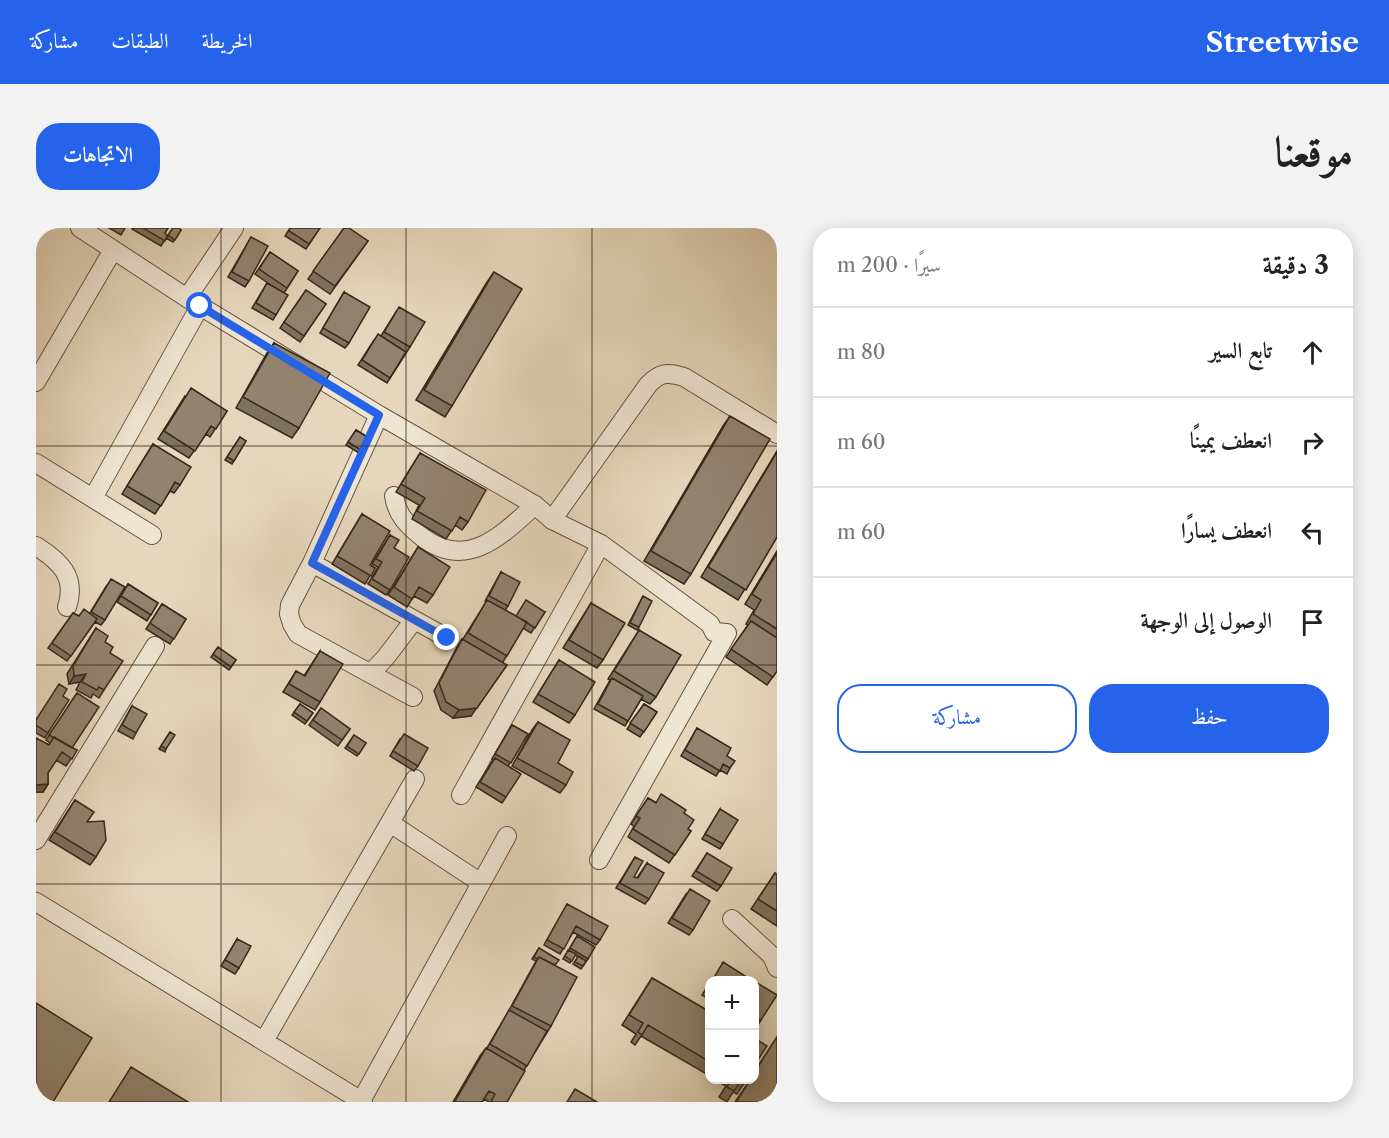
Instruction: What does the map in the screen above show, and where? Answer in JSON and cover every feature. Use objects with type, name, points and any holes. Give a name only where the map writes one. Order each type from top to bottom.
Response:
[{"type":"street","points":[[80,228],[193,302],[379,415],[535,505],[552,520],[601,544],[710,624],[714,632],[727,633],[598,860]]},
{"type":"street","points":[[93,498],[193,302],[234,228]]},
{"type":"street","points":[[36,382],[113,250]]},
{"type":"street","points":[[552,520],[648,384],[657,375],[670,373],[684,377],[777,434]]},
{"type":"street","points":[[379,415],[312,563],[290,605],[289,614],[298,634],[413,697]]},
{"type":"street","points":[[36,463],[152,535]]},
{"type":"street","points":[[394,496],[398,513],[403,521],[434,546],[445,551],[474,549],[488,543],[505,532],[535,505]]},
{"type":"street","points":[[461,795],[601,544]]},
{"type":"street","points":[[36,546],[60,564],[67,575],[71,595],[67,607]]},
{"type":"street","points":[[312,563],[447,638]]},
{"type":"street","points":[[371,673],[414,620]]},
{"type":"street","points":[[36,840],[155,646]]},
{"type":"street","points":[[264,1041],[415,779]]},
{"type":"street","points":[[390,823],[481,884]]},
{"type":"street","points":[[36,902],[362,1101],[507,836]]},
{"type":"street","points":[[732,919],[772,956],[777,968]]},
{"type":"building","points":[[143,228],[168,228],[165,241]]},
{"type":"building","points":[[173,228],[181,230],[175,240],[168,235]]},
{"type":"building","points":[[290,228],[320,228],[309,244],[289,231]]},
{"type":"building","points":[[344,228],[349,228],[368,241],[335,286],[313,271]]},
{"type":"building","points":[[251,237],[268,246],[249,281],[232,272]]},
{"type":"building","points":[[270,252],[298,271],[287,288],[259,269]]},
{"type":"building","points":[[494,272],[522,289],[452,406],[424,390]]},
{"type":"building","points":[[267,283],[288,295],[276,315],[256,303]]},
{"type":"building","points":[[306,290],[326,304],[304,336],[284,322]]},
{"type":"building","points":[[344,292],[370,307],[349,343],[323,328]]},
{"type":"building","points":[[399,307],[425,322],[410,347],[384,332]]},
{"type":"building","points":[[378,334],[406,352],[390,378],[362,360]]},
{"type":"building","points":[[274,343],[330,373],[299,428],[243,397]]},
{"type":"building","points":[[191,388],[227,411],[216,429],[211,426],[195,451],[164,431]]},
{"type":"building","points":[[730,416],[770,439],[691,574],[651,551]]},
{"type":"building","points":[[356,430],[369,438],[361,450],[348,442]]},
{"type":"building","points":[[240,437],[246,441],[234,461],[227,457]]},
{"type":"building","points":[[153,444],[191,467],[180,485],[175,482],[161,506],[127,486]]},
{"type":"building","points":[[777,452],[777,537],[746,590],[708,567]]},
{"type":"building","points":[[420,453],[486,490],[468,522],[460,517],[452,531],[417,511],[425,498],[401,484]]},
{"type":"building","points":[[362,514],[390,531],[370,565],[375,568],[371,576],[337,556]]},
{"type":"building","points":[[390,535],[399,540],[394,548],[409,557],[390,590],[372,579],[382,562],[376,559]]},
{"type":"building","points":[[418,547],[450,567],[433,595],[419,587],[412,599],[394,587]]},
{"type":"building","points":[[777,553],[777,629],[753,614],[761,600],[752,594]]},
{"type":"building","points":[[501,572],[520,582],[508,606],[489,596]]},
{"type":"building","points":[[111,579],[125,587],[105,620],[91,612]]},
{"type":"building","points":[[128,584],[158,603],[151,615],[121,596]]},
{"type":"building","points":[[643,596],[652,601],[639,627],[630,623]]},
{"type":"building","points":[[487,600],[527,622],[507,656],[468,633]]},
{"type":"building","points":[[526,600],[545,612],[535,628],[516,616]]},
{"type":"building","points":[[591,603],[625,623],[603,660],[569,640]]},
{"type":"building","points":[[162,604],[186,619],[174,639],[150,623]]},
{"type":"building","points":[[84,609],[97,619],[71,656],[52,643],[73,613],[79,616]]},
{"type":"building","points":[[751,621],[777,638],[777,671],[773,677],[731,649]]},
{"type":"building","points":[[96,628],[108,636],[105,642],[113,647],[110,653],[123,661],[104,690],[99,687],[97,690],[82,682],[86,674],[74,676],[73,666]]},
{"type":"building","points":[[639,630],[681,655],[656,697],[614,671]]},
{"type":"building","points":[[462,639],[507,665],[477,708],[459,710],[446,702],[439,683]]},
{"type":"building","points":[[218,647],[236,660],[231,667],[213,654]]},
{"type":"building","points":[[320,651],[343,664],[320,702],[289,684],[296,671],[305,676]]},
{"type":"building","points":[[559,660],[595,682],[575,715],[538,694]]},
{"type":"building","points":[[612,678],[643,696],[628,721],[598,704]]},
{"type":"building","points":[[59,684],[67,689],[63,696],[69,700],[48,733],[36,725],[36,720]]},
{"type":"building","points":[[77,693],[99,707],[72,748],[49,735]]},
{"type":"building","points":[[300,704],[313,713],[307,721],[294,712]]},
{"type":"building","points":[[644,704],[657,712],[644,732],[630,723]]},
{"type":"building","points":[[132,706],[147,714],[136,733],[122,725]]},
{"type":"building","points":[[321,708],[350,729],[342,740],[313,720]]},
{"type":"building","points":[[538,722],[570,740],[558,763],[573,772],[566,785],[517,758]]},
{"type":"building","points":[[512,725],[528,734],[511,763],[495,754]]},
{"type":"building","points":[[697,728],[731,748],[727,756],[735,761],[730,768],[723,764],[720,771],[685,750]]},
{"type":"building","points":[[170,732],[175,735],[166,749],[161,746]]},
{"type":"building","points":[[404,734],[428,748],[418,766],[393,751]]},
{"type":"building","points":[[354,735],[366,743],[359,754],[347,746]]},
{"type":"building","points":[[54,737],[77,750],[72,759],[62,752],[48,773],[48,784],[36,785],[36,738],[49,745]]},
{"type":"building","points":[[495,758],[521,774],[506,797],[480,782]]},
{"type":"building","points":[[661,794],[686,810],[684,813],[694,820],[688,829],[691,831],[675,855],[633,829],[640,818],[636,816],[648,798],[656,803]]},
{"type":"building","points":[[75,800],[94,812],[87,822],[104,821],[106,840],[96,857],[55,832]]},
{"type":"building","points":[[720,809],[738,820],[723,844],[705,834]]},
{"type":"building","points":[[707,853],[732,868],[721,886],[696,871]]},
{"type":"building","points":[[635,857],[643,861],[634,877],[638,878],[647,863],[664,873],[649,899],[620,883]]},
{"type":"building","points":[[775,873],[777,875],[777,911],[758,899]]},
{"type":"building","points":[[690,889],[710,901],[693,930],[672,918]]},
{"type":"building","points":[[567,904],[608,926],[600,940],[576,926],[564,949],[547,940]]},
{"type":"building","points":[[577,936],[595,947],[588,959],[570,948]]},
{"type":"building","points":[[237,939],[251,946],[239,968],[225,960]]},
{"type":"building","points":[[539,948],[559,960],[555,965],[534,957]]},
{"type":"building","points":[[568,950],[576,954],[572,961],[565,956]]},
{"type":"building","points":[[578,956],[586,961],[583,966],[575,962]]},
{"type":"building","points":[[539,957],[577,977],[551,1026],[512,1006]]},
{"type":"building","points":[[723,962],[745,976],[715,976]]},
{"type":"building","points":[[652,978],[705,1009],[705,1059],[648,1025],[642,1035],[638,1032],[643,1023],[629,1015]]},
{"type":"building","points":[[759,984],[777,995],[761,1020],[759,1019]]},
{"type":"building","points":[[36,1003],[92,1038],[53,1102],[36,1102]]},
{"type":"building","points":[[509,1010],[547,1031],[527,1066],[490,1044]]},
{"type":"building","points":[[777,1037],[777,1102],[737,1101],[748,1084],[759,1084],[759,1065]]},
{"type":"building","points":[[759,1041],[767,1046],[759,1058]]},
{"type":"building","points":[[486,1048],[525,1071],[507,1102],[491,1102],[495,1094],[489,1091],[482,1102],[455,1101]]},
{"type":"building","points":[[131,1067],[188,1102],[109,1102]]},
{"type":"building","points":[[729,1084],[739,1084],[734,1091],[727,1087]]},
{"type":"building","points":[[575,1089],[597,1102],[567,1102]]},
{"type":"route","points":[[200,306],[379,415],[312,563],[447,638]]}]
